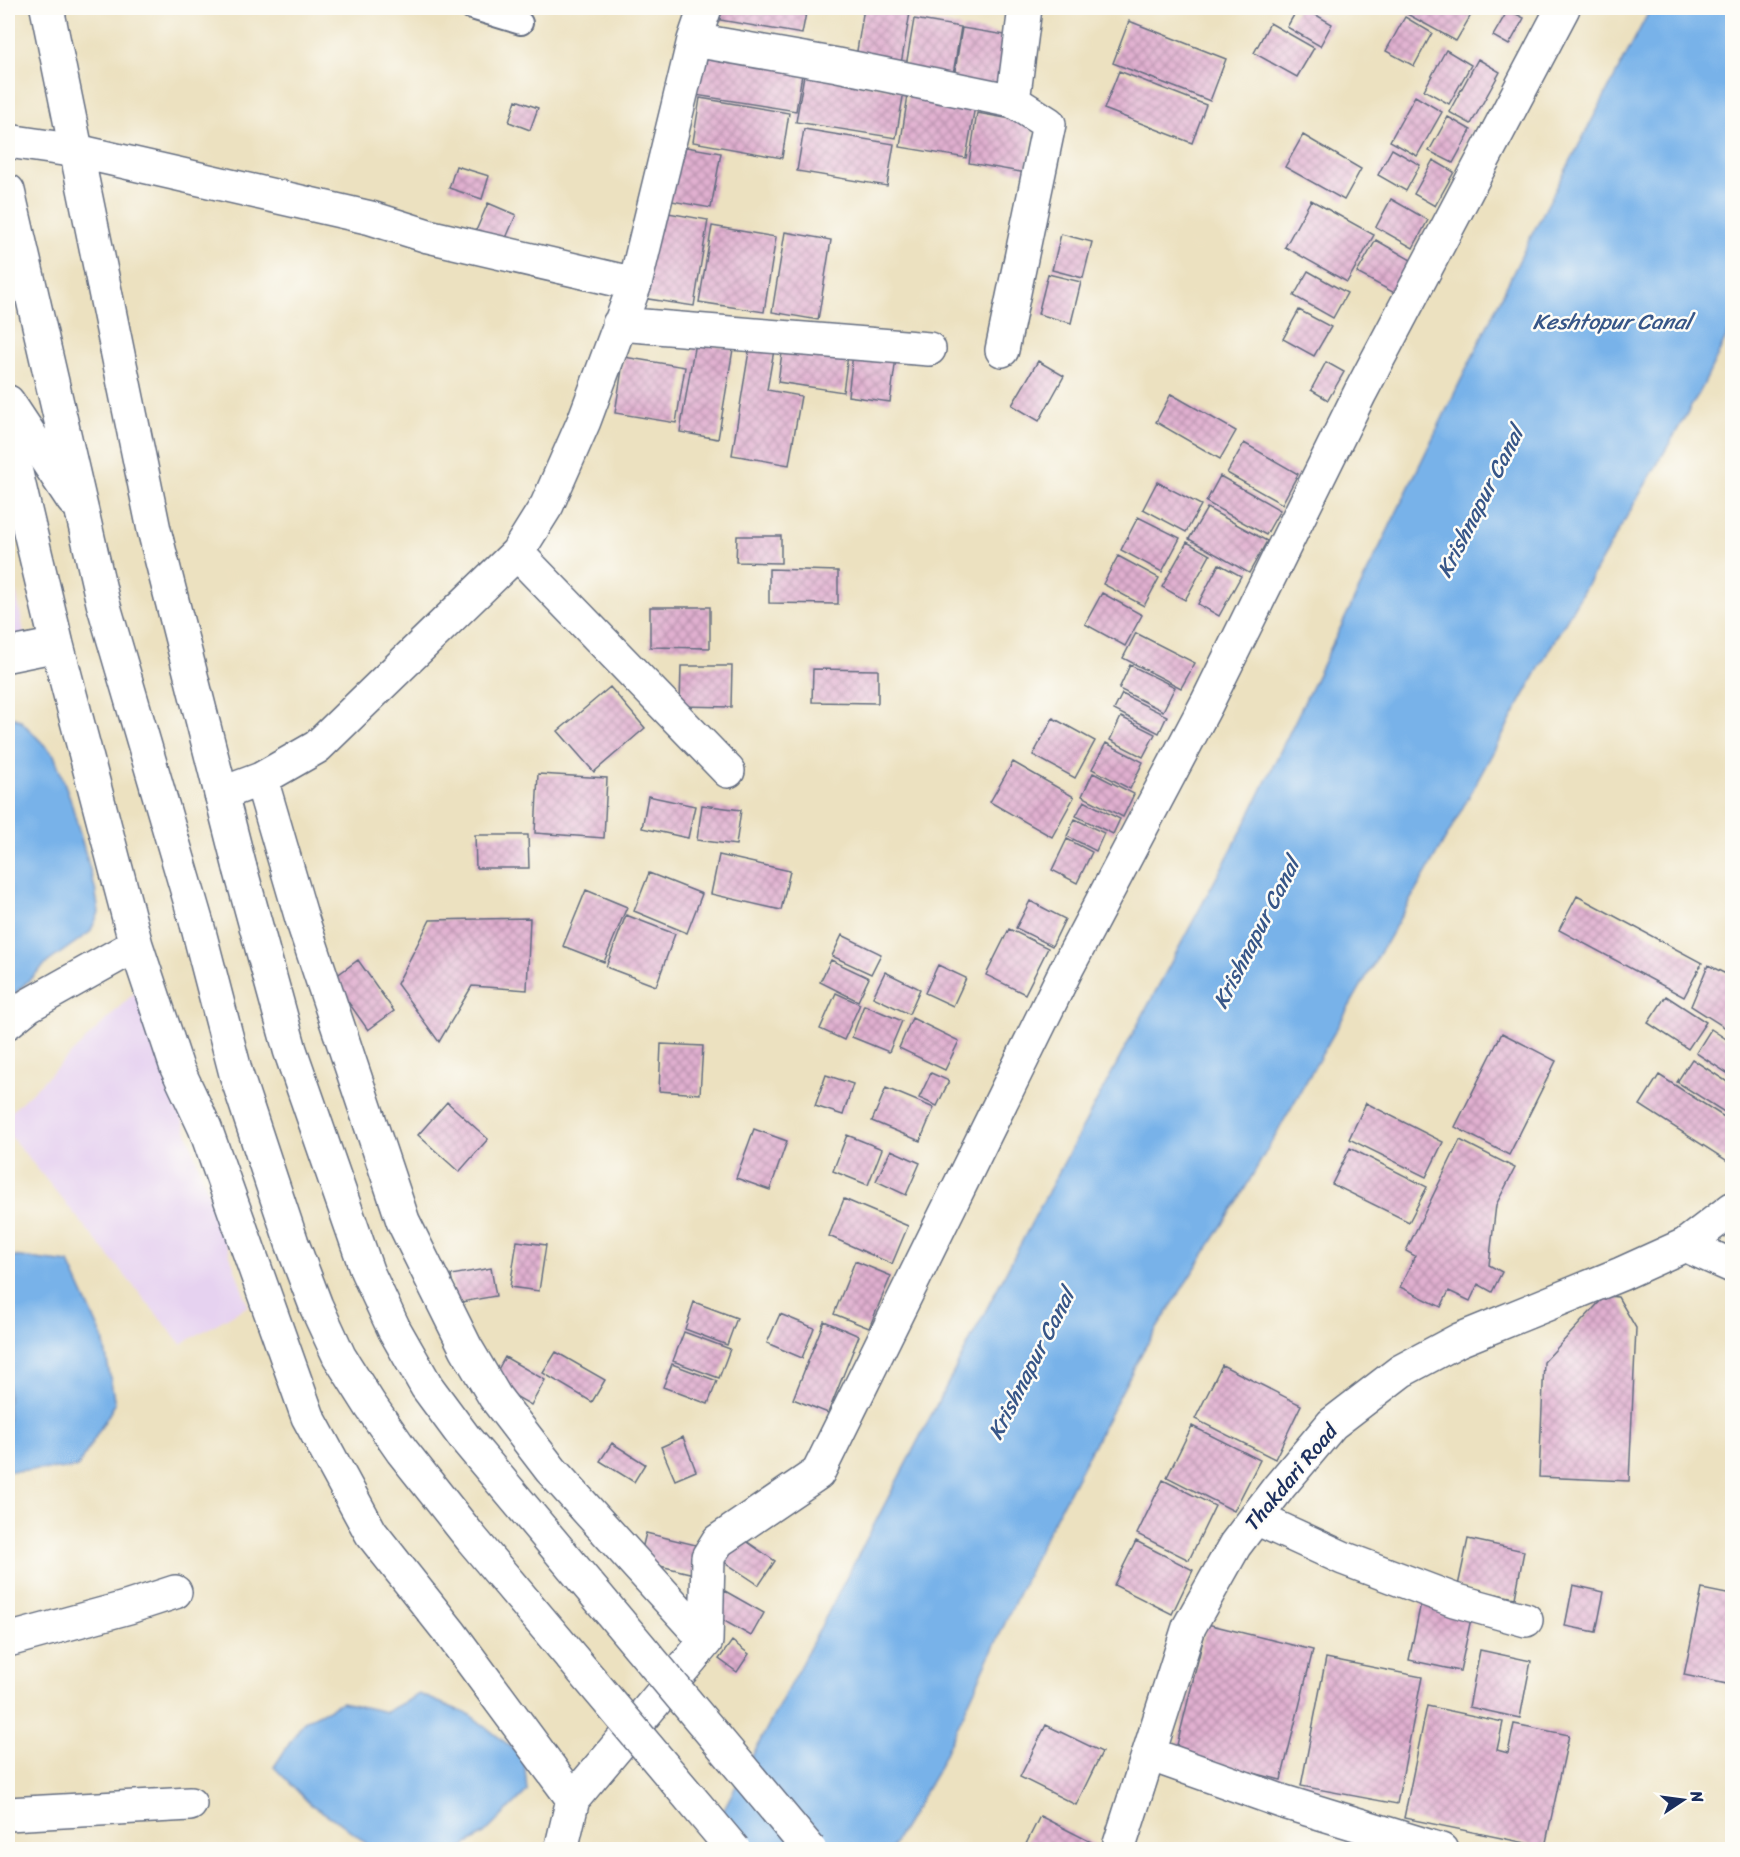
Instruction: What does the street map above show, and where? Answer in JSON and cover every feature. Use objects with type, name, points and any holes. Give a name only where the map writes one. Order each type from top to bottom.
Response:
[{"type":"street","points":[[47,8],[154,530],[240,868],[290,1050],[367,1271],[394,1329],[427,1387],[464,1437],[810,1850]]},
{"type":"street","points":[[221,794],[261,779],[317,747],[517,553],[547,505],[584,421],[635,284],[694,40],[705,8]]},
{"type":"street","points":[[1013,101],[1025,8]]},
{"type":"street","points":[[561,1850],[573,1799],[706,1641],[708,1557],[718,1541],[818,1473],[1068,966],[1207,703],[1360,393],[1563,8]]},
{"type":"street","points":[[694,40],[838,65],[1013,101],[1049,123],[1002,350]]},
{"type":"street","points":[[8,141],[77,151],[371,218],[428,236],[635,284]]},
{"type":"street","points":[[8,190],[103,603],[197,924],[236,1074],[308,1285],[339,1356],[402,1451],[471,1538],[734,1850]]},
{"type":"street","points":[[619,324],[929,350]]},
{"type":"street","points":[[8,402],[84,516]]},
{"type":"street","points":[[8,439],[57,645],[136,945],[177,1068],[205,1128],[308,1417],[371,1533],[451,1634],[573,1799]]},
{"type":"street","points":[[517,553],[728,771]]},
{"type":"street","points":[[8,655],[57,645]]},
{"type":"street","points":[[261,779],[302,919],[403,1221],[466,1348],[495,1397],[550,1470],[706,1641]]},
{"type":"street","points":[[8,1022],[29,1005],[136,945]]},
{"type":"street","name":"Thakdari Road","points":[[1118,1850],[1189,1627],[1235,1545],[1332,1424],[1401,1371],[1459,1340],[1621,1274],[1685,1245],[1732,1209]]},
{"type":"street","points":[[1685,1245],[1732,1266]]},
{"type":"street","points":[[1256,1518],[1343,1558],[1454,1600],[1526,1620]]},
{"type":"street","points":[[8,1640],[176,1592]]},
{"type":"street","points":[[1149,1754],[1281,1800],[1441,1850]]},
{"type":"street","points":[[8,1814],[190,1804]]},
{"type":"lane","points":[[472,8],[521,23]]},
{"type":"shaded area","points":[[8,546],[29,661],[8,668]]},
{"type":"shaded area","points":[[137,990],[248,1306],[181,1344],[8,1133],[8,1115]]},
{"type":"water","name":"Keshtopur Canal","points":[[1651,8],[1732,8],[1732,325],[1703,386],[1550,648],[1450,831],[1237,1202],[1144,1349],[1041,1545],[936,1773],[891,1849],[702,1850],[1032,1222],[1243,828],[1530,238]]},
{"type":"water","points":[[8,716],[20,720],[54,755],[70,798],[95,888],[99,913],[90,932],[48,962],[8,1000]]},
{"type":"water","points":[[12,1256],[69,1263],[103,1338],[115,1404],[77,1468],[8,1471],[8,1259]]},
{"type":"water","points":[[419,1694],[470,1715],[524,1757],[527,1791],[484,1834],[460,1849],[373,1849],[342,1824],[310,1804],[274,1767],[304,1721],[342,1702],[386,1712]]},
{"type":"building","points":[[722,8],[807,8],[802,34],[720,20]]},
{"type":"building","points":[[864,8],[910,13],[901,64],[856,57]]},
{"type":"building","points":[[1298,8],[1304,8],[1332,24],[1320,46],[1287,27]]},
{"type":"building","points":[[1411,8],[1475,8],[1456,41],[1407,14]]},
{"type":"building","points":[[1508,10],[1524,18],[1509,45],[1493,36]]},
{"type":"building","points":[[1405,17],[1432,33],[1414,66],[1386,51]]},
{"type":"building","points":[[914,19],[961,27],[952,80],[905,72]]},
{"type":"building","points":[[1129,21],[1226,59],[1210,101],[1113,63]]},
{"type":"building","points":[[1270,23],[1314,48],[1297,77],[1254,53]]},
{"type":"building","points":[[962,28],[1018,37],[1010,94],[953,84]]},
{"type":"building","points":[[1446,50],[1471,65],[1449,104],[1424,90]]},
{"type":"building","points":[[702,51],[803,68],[796,111],[695,95]]},
{"type":"building","points":[[1478,59],[1500,72],[1471,124],[1449,112]]},
{"type":"building","points":[[1119,71],[1206,105],[1192,143],[1104,109]]},
{"type":"building","points":[[804,75],[904,91],[896,138],[796,122]]},
{"type":"building","points":[[908,95],[975,106],[966,158],[900,147]]},
{"type":"building","points":[[1415,96],[1442,112],[1417,156],[1390,141]]},
{"type":"building","points":[[700,98],[789,113],[782,158],[693,142]]},
{"type":"building","points":[[516,100],[538,108],[530,130],[509,122]]},
{"type":"building","points":[[977,113],[1034,123],[1026,173],[969,163]]},
{"type":"building","points":[[1448,117],[1471,130],[1453,163],[1429,151]]},
{"type":"building","points":[[804,129],[894,144],[887,186],[797,171]]},
{"type":"building","points":[[1303,135],[1361,169],[1344,200],[1285,167]]},
{"type":"building","points":[[675,145],[721,153],[711,208],[666,200]]},
{"type":"building","points":[[1392,149],[1420,165],[1406,191],[1378,175]]},
{"type":"building","points":[[1433,160],[1454,172],[1435,206],[1414,194]]},
{"type":"building","points":[[456,166],[489,176],[482,199],[449,188]]},
{"type":"building","points":[[1391,199],[1428,220],[1413,248],[1376,227]]},
{"type":"building","points":[[1311,200],[1374,235],[1347,282],[1285,247]]},
{"type":"building","points":[[488,203],[516,215],[503,245],[475,233]]},
{"type":"building","points":[[657,211],[708,220],[694,306],[642,298]]},
{"type":"building","points":[[712,226],[776,237],[764,312],[699,302]]},
{"type":"building","points":[[785,232],[831,240],[818,320],[772,312]]},
{"type":"building","points":[[1061,234],[1092,242],[1083,278],[1052,270]]},
{"type":"building","points":[[1376,240],[1418,264],[1400,296],[1357,273]]},
{"type":"building","points":[[1308,271],[1347,293],[1333,318],[1294,296]]},
{"type":"building","points":[[1048,274],[1081,282],[1071,323],[1038,314]]},
{"type":"building","points":[[1299,310],[1331,327],[1314,356],[1283,339]]},
{"type":"building","points":[[695,342],[733,349],[718,439],[680,432]]},
{"type":"building","points":[[750,345],[774,350],[767,390],[801,396],[789,465],[732,455]]},
{"type":"building","points":[[783,345],[848,355],[843,392],[778,382]]},
{"type":"building","points":[[854,345],[897,351],[890,402],[848,396]]},
{"type":"building","points":[[624,357],[685,367],[676,423],[615,413]]},
{"type":"building","points":[[1038,361],[1064,376],[1039,421],[1012,405]]},
{"type":"building","points":[[1326,362],[1344,372],[1328,400],[1311,390]]},
{"type":"building","points":[[1171,394],[1236,431],[1220,459],[1156,422]]},
{"type":"building","points":[[1244,443],[1298,474],[1282,504],[1227,473]]},
{"type":"building","points":[[1220,476],[1280,510],[1266,535],[1206,502]]},
{"type":"building","points":[[1157,482],[1201,505],[1186,532],[1143,509]]},
{"type":"building","points":[[1207,508],[1267,541],[1249,573],[1189,539]]},
{"type":"building","points":[[1138,517],[1180,538],[1162,572],[1121,550]]},
{"type":"building","points":[[737,536],[781,536],[781,563],[736,562]]},
{"type":"building","points":[[1187,542],[1210,555],[1185,600],[1162,587]]},
{"type":"building","points":[[1118,556],[1159,578],[1144,606],[1103,584]]},
{"type":"building","points":[[1219,564],[1241,576],[1219,616],[1198,604]]},
{"type":"building","points":[[769,569],[838,571],[838,604],[769,603]]},
{"type":"building","points":[[1102,593],[1142,615],[1125,646],[1085,624]]},
{"type":"building","points":[[650,607],[710,607],[710,648],[650,647]]},
{"type":"building","points":[[1136,633],[1195,663],[1181,688],[1123,658]]},
{"type":"building","points":[[1130,665],[1175,687],[1163,711],[1119,689]]},
{"type":"building","points":[[681,666],[732,666],[731,707],[680,706]]},
{"type":"building","points":[[813,669],[878,670],[878,703],[812,702]]},
{"type":"building","points":[[610,687],[645,728],[594,772],[558,731]]},
{"type":"building","points":[[1122,694],[1167,716],[1159,733],[1114,710]]},
{"type":"building","points":[[1121,717],[1155,734],[1143,757],[1110,740]]},
{"type":"building","points":[[1053,718],[1095,741],[1075,778],[1033,755]]},
{"type":"building","points":[[1106,743],[1143,762],[1130,789],[1092,769]]},
{"type":"building","points":[[1013,762],[1074,797],[1052,837],[990,802]]},
{"type":"building","points":[[1093,773],[1134,794],[1123,817],[1082,796]]},
{"type":"building","points":[[538,774],[607,778],[604,838],[535,833]]},
{"type":"building","points":[[648,796],[695,806],[688,838],[642,828]]},
{"type":"building","points":[[1084,801],[1120,819],[1113,834],[1076,816]]},
{"type":"building","points":[[702,805],[741,810],[736,845],[697,840]]},
{"type":"building","points":[[1075,819],[1104,833],[1096,851],[1067,836]]},
{"type":"building","points":[[475,835],[528,835],[529,868],[476,868]]},
{"type":"building","points":[[1067,839],[1092,852],[1077,883],[1052,870]]},
{"type":"building","points":[[719,855],[790,871],[781,910],[711,894]]},
{"type":"building","points":[[649,873],[702,894],[687,933],[634,911]]},
{"type":"building","points":[[586,890],[627,907],[604,962],[563,946]]},
{"type":"building","points":[[1577,896],[1702,963],[1684,997],[1559,930]]},
{"type":"building","points":[[1030,901],[1065,919],[1052,946],[1016,928]]},
{"type":"building","points":[[626,915],[675,934],[656,986],[606,967]]},
{"type":"building","points":[[530,918],[527,990],[472,986],[439,1042],[397,984],[430,920]]},
{"type":"building","points":[[1009,929],[1048,948],[1025,994],[986,975]]},
{"type":"building","points":[[842,935],[881,954],[871,974],[832,956]]},
{"type":"building","points":[[358,960],[394,1011],[368,1030],[332,979]]},
{"type":"building","points":[[831,960],[869,978],[858,1001],[820,982]]},
{"type":"building","points":[[938,965],[966,978],[953,1006],[925,993]]},
{"type":"building","points":[[1708,965],[1732,977],[1732,1032],[1691,1006]]},
{"type":"building","points":[[885,972],[920,989],[909,1014],[873,997]]},
{"type":"building","points":[[836,993],[860,1004],[844,1040],[820,1029]]},
{"type":"building","points":[[1666,996],[1706,1022],[1688,1049],[1648,1023]]},
{"type":"building","points":[[864,1005],[902,1021],[889,1052],[852,1037]]},
{"type":"building","points":[[912,1018],[959,1041],[945,1070],[899,1048]]},
{"type":"building","points":[[1711,1029],[1732,1043],[1730,1075],[1696,1053]]},
{"type":"building","points":[[1502,1033],[1556,1061],[1509,1155],[1455,1127]]},
{"type":"building","points":[[661,1044],[703,1046],[700,1094],[659,1091]]},
{"type":"building","points":[[1692,1059],[1732,1085],[1732,1117],[1677,1082]]},
{"type":"building","points":[[931,1073],[949,1081],[937,1106],[919,1098]]},
{"type":"building","points":[[826,1075],[853,1084],[843,1115],[815,1106]]},
{"type":"building","points":[[1659,1075],[1732,1122],[1732,1164],[1640,1105]]},
{"type":"building","points":[[886,1088],[934,1108],[920,1141],[872,1121]]},
{"type":"building","points":[[447,1102],[488,1139],[459,1172],[418,1135]]},
{"type":"building","points":[[1366,1103],[1443,1142],[1426,1177],[1349,1139]]},
{"type":"building","points":[[754,1129],[787,1141],[770,1190],[736,1178]]},
{"type":"building","points":[[847,1135],[882,1149],[868,1185],[833,1171]]},
{"type":"building","points":[[1460,1140],[1515,1168],[1496,1205],[1489,1265],[1502,1272],[1492,1292],[1478,1284],[1470,1301],[1449,1291],[1441,1307],[1400,1287],[1415,1256],[1406,1251]]},
{"type":"building","points":[[1350,1148],[1427,1187],[1409,1222],[1332,1184]]},
{"type":"building","points":[[891,1150],[920,1163],[906,1195],[876,1181]]},
{"type":"building","points":[[844,1199],[908,1226],[892,1264],[829,1236]]},
{"type":"building","points":[[517,1241],[546,1245],[539,1291],[510,1287]]},
{"type":"building","points":[[855,1261],[891,1276],[869,1328],[834,1314]]},
{"type":"building","points":[[491,1268],[496,1296],[456,1303],[451,1275]]},
{"type":"building","points":[[1605,1296],[1618,1297],[1636,1328],[1629,1481],[1539,1477],[1544,1362]]},
{"type":"building","points":[[694,1302],[737,1318],[727,1345],[685,1329]]},
{"type":"building","points":[[780,1314],[814,1328],[802,1358],[767,1343]]},
{"type":"building","points":[[824,1321],[859,1336],[828,1413],[793,1399]]},
{"type":"building","points":[[684,1332],[730,1349],[719,1378],[673,1361]]},
{"type":"building","points":[[556,1352],[605,1380],[592,1402],[543,1373]]},
{"type":"building","points":[[505,1357],[545,1380],[531,1405],[491,1382]]},
{"type":"building","points":[[672,1364],[717,1381],[708,1404],[663,1387]]},
{"type":"building","points":[[1222,1365],[1301,1405],[1275,1459],[1195,1419]]},
{"type":"building","points":[[1192,1426],[1260,1460],[1234,1511],[1167,1477]]},
{"type":"building","points":[[683,1437],[696,1471],[675,1480],[661,1447]]},
{"type":"building","points":[[612,1443],[645,1464],[634,1482],[600,1461]]},
{"type":"building","points":[[1163,1480],[1215,1506],[1189,1560],[1137,1534]]},
{"type":"building","points":[[646,1533],[700,1546],[694,1574],[639,1561]]},
{"type":"building","points":[[736,1534],[775,1561],[759,1585],[720,1559]]},
{"type":"building","points":[[1468,1539],[1524,1551],[1515,1598],[1458,1586]]},
{"type":"building","points":[[1136,1541],[1193,1570],[1172,1614],[1114,1585]]},
{"type":"building","points":[[1573,1585],[1604,1592],[1596,1632],[1565,1626]]},
{"type":"building","points":[[1702,1589],[1732,1595],[1732,1658],[1727,1684],[1684,1675]]},
{"type":"building","points":[[725,1591],[764,1613],[751,1636],[712,1614]]},
{"type":"building","points":[[1422,1598],[1473,1609],[1460,1671],[1409,1660]]},
{"type":"building","points":[[1207,1624],[1313,1650],[1281,1780],[1175,1753]]},
{"type":"building","points":[[732,1641],[749,1654],[737,1672],[719,1659]]},
{"type":"building","points":[[1480,1650],[1531,1661],[1520,1718],[1469,1707]]},
{"type":"building","points":[[1326,1658],[1422,1677],[1397,1804],[1301,1786]]},
{"type":"building","points":[[1427,1706],[1503,1722],[1497,1750],[1508,1753],[1514,1724],[1569,1735],[1545,1847],[1404,1818]]},
{"type":"building","points":[[1046,1725],[1102,1752],[1076,1805],[1020,1777]]},
{"type":"building","points":[[1040,1816],[1095,1844],[1092,1850],[1023,1850]]},
{"type":"water label","name":"Krishnapur Canal","points":[[1480,502]]},
{"type":"water label","name":"Krishnapur Canal","points":[[1256,933]]},
{"type":"water label","name":"Krishnapur Canal","points":[[1031,1364]]}]
